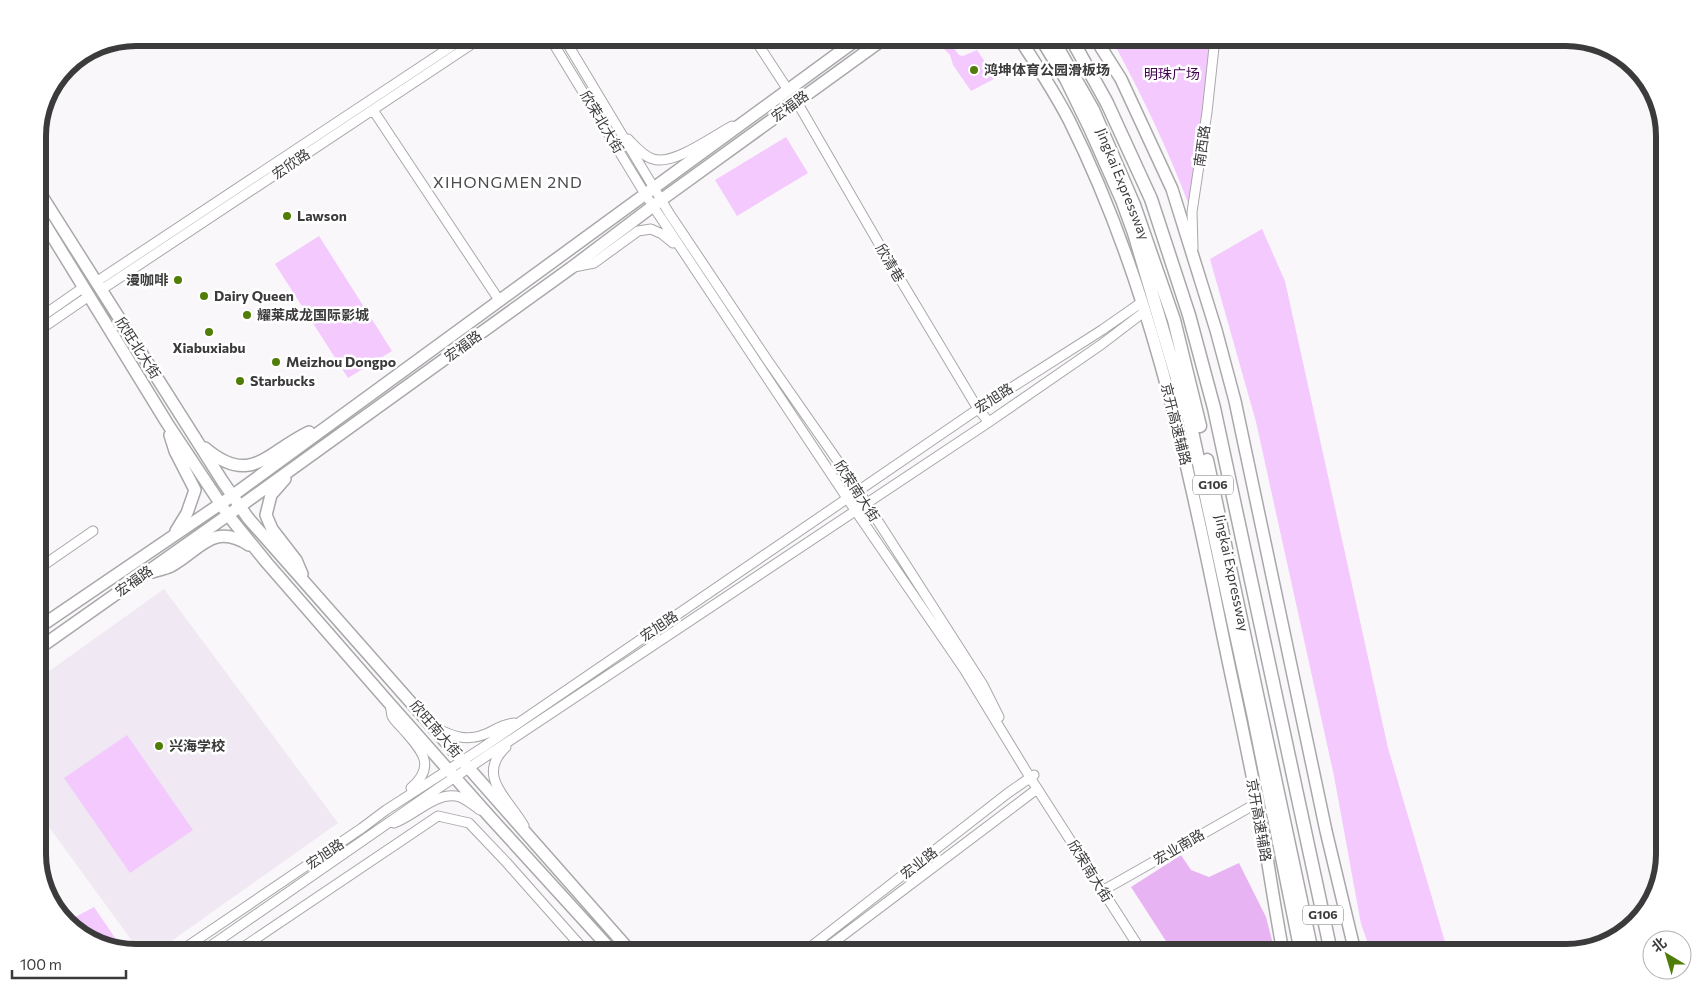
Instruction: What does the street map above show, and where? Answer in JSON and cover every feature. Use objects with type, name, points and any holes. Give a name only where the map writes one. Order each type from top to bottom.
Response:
[{"type":"highway","points":[[1046,46],[1066,79],[1122,200],[1134,233],[1190,422],[1253,713],[1299,944]]},
{"type":"highway","name":"Jingkai Expressway","points":[[1057,46],[1093,110],[1134,205],[1174,320],[1221,522],[1310,944]]},
{"type":"highway","name":"Jingkai Expressway","points":[[1075,46],[1107,103],[1151,200],[1189,315],[1220,436],[1329,944]]},
{"type":"highway","points":[[1314,878],[1335,944]]},
{"type":"main road","name":"宏福路","points":[[46,622],[232,496],[848,46]]},
{"type":"main road","name":"宏福路","points":[[46,643],[572,268],[657,203],[875,46]]},
{"type":"main road","name":"京开高速辅路","points":[[1023,46],[1068,118],[1110,214],[1143,307],[1176,418],[1200,525],[1256,803],[1282,944]]},
{"type":"main road","points":[[1100,46],[1121,79],[1172,189],[1216,330],[1235,401],[1326,831],[1353,944]]},
{"type":"main road","name":"欣旺北大街","points":[[46,203],[240,506]]},
{"type":"main road","name":"欣旺北大街","points":[[46,226],[167,423],[228,515]]},
{"type":"main road","points":[[198,442],[227,464],[242,466],[258,464],[303,435],[340,417]]},
{"type":"main road","points":[[167,423],[175,451],[195,490],[187,513],[171,536]]},
{"type":"main road","points":[[304,460],[271,495],[266,515],[272,529],[296,560],[307,586]]},
{"type":"main road","name":"欣旺南大街","points":[[240,506],[307,586],[433,726],[624,944]]},
{"type":"main road","name":"欣旺南大街","points":[[228,515],[267,563],[390,704],[607,944]]},
{"type":"main road","points":[[143,574],[170,567],[206,541],[224,536],[237,538],[250,546],[267,563]]},
{"type":"street","name":"宏欣路","points":[[99,286],[452,46]]},
{"type":"street","name":"宏欣路","points":[[99,286],[374,110],[469,46]]},
{"type":"street","name":"欣荣北大街","points":[[555,46],[657,203]]},
{"type":"street","name":"欣荣北大街","points":[[569,46],[621,132],[649,190]]},
{"type":"street","points":[[759,46],[788,90]]},
{"type":"street","name":"南西路","points":[[1193,256],[1192,212],[1207,112],[1214,46]]},
{"type":"street","name":"欣清巷","points":[[796,102],[882,249],[978,408],[989,422]]},
{"type":"street","points":[[374,110],[500,300]]},
{"type":"street","points":[[621,132],[653,160],[668,159],[683,154],[714,135],[748,119]]},
{"type":"street","name":"欣荣南大街","points":[[657,203],[683,251],[855,510],[964,669],[1033,777]]},
{"type":"street","name":"欣荣南大街","points":[[657,203],[858,490],[982,686],[1033,777],[1037,789],[1137,944]]},
{"type":"street","points":[[572,268],[594,263],[638,231],[644,230],[651,230],[662,234],[683,251]]},
{"type":"street","points":[[46,315],[87,292]]},
{"type":"street","points":[[46,325],[87,292]]},
{"type":"street","name":"宏旭路","points":[[466,764],[519,722],[978,408],[1102,330],[1143,307]]},
{"type":"street","name":"宏旭路","points":[[191,944],[386,810],[522,731],[989,422],[1102,344],[1143,307]]},
{"type":"street","points":[[46,563],[93,531]]},
{"type":"street","points":[[386,810],[418,782],[425,768],[424,759],[419,749],[392,717],[390,704]]},
{"type":"street","points":[[433,726],[450,736],[460,738],[486,734],[508,723],[519,722]]},
{"type":"street","points":[[522,731],[501,752],[494,765],[493,779],[498,789],[517,813],[532,841]]},
{"type":"street","name":"宏旭路","points":[[214,944],[380,829],[451,773]]},
{"type":"street","name":"宏业路","points":[[814,944],[1008,793],[1033,777]]},
{"type":"street","name":"宏业路","points":[[832,944],[1037,789]]},
{"type":"street","points":[[380,829],[407,818],[441,798],[457,796],[490,817]]},
{"type":"street","name":"宏业南路","points":[[1102,891],[1256,803]]},
{"type":"street","points":[[248,944],[438,816],[469,823],[579,944]]},
{"type":"shaded area","name":"兴海学校","points":[[164,589],[338,823],[167,944],[134,944],[46,823],[46,673]]},
{"type":"shaded area","points":[[1181,855],[1191,870],[1209,877],[1239,863],[1266,917],[1273,944],[1168,944],[1131,887]]},
{"type":"green space","name":"鸿坤体育公园滑板场","points":[[952,46],[959,55],[963,56],[977,50],[994,75],[994,79],[971,91],[953,65],[950,55],[942,47]]},
{"type":"green space","name":"明珠广场","points":[[1115,46],[1212,46],[1190,208],[1173,164]]},
{"type":"green space","points":[[786,137],[808,173],[737,216],[715,180]]},
{"type":"green space","points":[[1262,229],[1285,281],[1388,748],[1446,944],[1368,944],[1361,924],[1334,776],[1256,422],[1210,259]]},
{"type":"green space","points":[[319,236],[392,351],[348,378],[275,264]]},
{"type":"green space","points":[[127,735],[193,830],[130,873],[64,778]]},
{"type":"green space","points":[[94,907],[118,942],[91,932],[74,918]]},
{"type":"place","name":"鸿坤体育公园滑板场","points":[[974,70]]},
{"type":"place","name":"Lawson","points":[[287,216]]},
{"type":"place","name":"漫咖啡","points":[[178,280]]},
{"type":"place","name":"Dairy Queen","points":[[204,296]]},
{"type":"place","name":"耀莱成龙国际影城","points":[[247,315]]},
{"type":"place","name":"Xiabuxiabu","points":[[209,332]]},
{"type":"place","name":"Meizhou Dongpo","points":[[276,362]]},
{"type":"place","name":"Starbucks","points":[[240,381]]},
{"type":"place","name":"兴海学校","points":[[159,746]]},
{"type":"district","name":"XIHONGMEN 2ND","points":[[508,182]]}]
